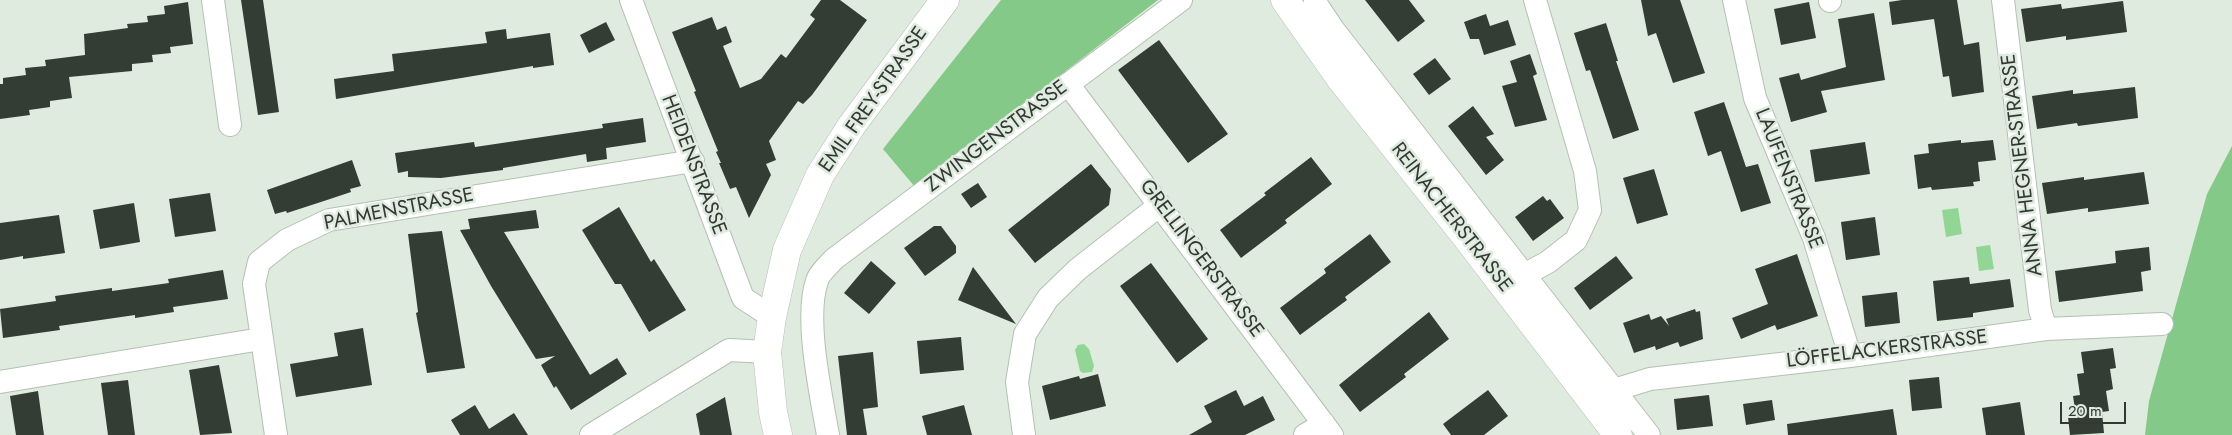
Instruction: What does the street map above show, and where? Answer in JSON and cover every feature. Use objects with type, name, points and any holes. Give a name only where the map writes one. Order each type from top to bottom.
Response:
[{"type":"main road","name":"EMIL FREY-STRASSE","points":[[778,435],[773,412],[767,352],[772,317],[787,250],[820,175],[852,126],[945,0]]},
{"type":"main road","name":"REINACHERSTRASSE","points":[[1285,0],[1340,78],[1464,234],[1618,435]]},
{"type":"street","points":[[213,0],[230,125]]},
{"type":"street","name":"HEIDENSTRASSE","points":[[631,0],[743,298],[772,317]]},
{"type":"street","name":"ZWINGENSTRASSE","points":[[828,435],[817,370],[813,323],[817,280],[834,259],[1181,0]]},
{"type":"street","points":[[1524,275],[1548,262],[1576,240],[1590,210],[1585,171],[1535,0]]},
{"type":"street","name":"LAUFENSTRASSE","points":[[1734,0],[1755,98],[1814,238],[1850,356]]},
{"type":"street","name":"ANNA HEGNER-STRASSE","points":[[2003,0],[2040,310],[2046,329]]},
{"type":"street","points":[[1316,2],[1338,36],[1649,435]]},
{"type":"street","name":"GRELLINGERSTRASSE","points":[[1068,84],[1160,205],[1320,431]]},
{"type":"street","name":"PALMENSTRASSE","points":[[276,435],[254,284],[260,262],[287,240],[329,220],[693,161]]},
{"type":"street","points":[[1024,435],[1017,382],[1025,334],[1048,298],[1078,270],[1160,205]]},
{"type":"street","name":"LÖFFELACKERSTRASSE","points":[[1614,390],[1650,379],[1850,356],[2046,329],[2162,324]]},
{"type":"street","points":[[0,382],[261,339]]},
{"type":"street","points":[[591,435],[729,350],[767,352]]},
{"type":"shaded area","points":[[1001,0],[1158,0],[915,187],[883,149]]},
{"type":"shaded area","points":[[2232,146],[2232,435],[2145,435],[2149,401],[2207,194]]},
{"type":"shaded area","points":[[1958,208],[1962,234],[1946,237],[1942,210]]},
{"type":"shaded area","points":[[1990,245],[1994,269],[1979,271],[1976,247]]},
{"type":"shaded area","points":[[1084,344],[1089,349],[1094,366],[1092,372],[1083,373],[1080,371],[1075,350],[1078,345]]},
{"type":"building","points":[[241,0],[263,0],[279,112],[258,115]]},
{"type":"building","points":[[821,0],[840,0],[867,20],[812,95],[803,104],[798,101],[769,141],[776,160],[766,164],[771,175],[749,218],[736,187],[730,189],[719,163],[721,163],[716,152],[718,151],[672,32],[712,17],[717,30],[726,26],[732,42],[723,46],[740,88],[761,79],[781,54],[786,58],[815,19],[810,15]]},
{"type":"building","points":[[1365,0],[1409,0],[1425,21],[1398,42]]},
{"type":"building","points":[[1641,0],[1680,0],[1705,73],[1673,83],[1656,33],[1648,36]]},
{"type":"building","points":[[1902,0],[1957,0],[1964,45],[1979,42],[1984,92],[1952,97],[1949,76],[1943,77],[1934,19],[1892,25],[1889,2]]},
{"type":"building","points":[[2123,1],[2127,32],[2066,40],[2066,36],[2026,42],[2021,9],[2061,4],[2062,9]]},
{"type":"building","points":[[188,2],[193,44],[170,47],[171,53],[152,55],[153,62],[132,64],[132,71],[69,77],[72,98],[50,101],[50,107],[29,110],[30,115],[0,119],[0,84],[3,84],[3,78],[26,75],[25,68],[46,66],[45,60],[85,55],[84,34],[128,28],[127,24],[148,22],[147,16],[165,14],[164,6]]},
{"type":"building","points":[[1809,2],[1816,38],[1781,45],[1774,9]]},
{"type":"building","points":[[1874,13],[1885,80],[1821,91],[1827,112],[1791,122],[1779,78],[1799,73],[1801,80],[1846,67],[1838,19]]},
{"type":"building","points":[[1486,14],[1490,26],[1508,20],[1516,45],[1484,55],[1479,39],[1470,39],[1464,22]]},
{"type":"building","points":[[606,22],[615,40],[589,53],[580,35]]},
{"type":"building","points":[[1606,23],[1618,61],[1616,61],[1639,130],[1613,139],[1590,70],[1586,71],[1574,33]]},
{"type":"building","points":[[506,29],[507,39],[550,33],[554,65],[533,68],[533,66],[336,99],[334,79],[394,71],[392,54],[487,43],[485,32]]},
{"type":"building","points":[[1159,40],[1228,134],[1188,163],[1118,70]]},
{"type":"building","points":[[1530,54],[1537,74],[1533,76],[1547,120],[1515,127],[1502,86],[1517,82],[1510,61]]},
{"type":"building","points":[[1435,58],[1451,79],[1429,95],[1413,74]]},
{"type":"building","points":[[2135,87],[2138,118],[2078,126],[2077,123],[2037,129],[2032,96],[2073,90],[2073,94]]},
{"type":"building","points":[[1724,102],[1746,167],[1758,164],[1771,203],[1741,212],[1721,151],[1708,156],[1694,112]]},
{"type":"building","points":[[1473,106],[1494,134],[1486,137],[1504,160],[1486,175],[1448,126]]},
{"type":"building","points":[[643,118],[646,142],[606,148],[607,159],[587,162],[586,154],[503,168],[503,170],[441,178],[408,177],[408,171],[398,173],[395,153],[474,142],[475,147],[603,128],[602,124]]},
{"type":"building","points":[[1961,140],[1961,143],[1993,140],[1996,160],[1978,162],[1980,181],[1973,182],[1974,186],[1932,190],[1931,187],[1918,189],[1914,155],[1929,153],[1928,144]]},
{"type":"building","points":[[1865,142],[1870,174],[1815,182],[1810,150]]},
{"type":"building","points":[[1311,157],[1332,184],[1285,220],[1287,223],[1241,258],[1220,230]]},
{"type":"building","points":[[352,160],[361,186],[350,189],[351,192],[327,200],[287,213],[286,211],[275,214],[267,190]]},
{"type":"building","points":[[1091,164],[1111,189],[1109,205],[1035,263],[1008,230]]},
{"type":"building","points":[[1654,169],[1668,215],[1637,224],[1623,178]]},
{"type":"building","points":[[2144,172],[2149,204],[2088,212],[2088,208],[2047,214],[2042,183],[2084,177],[2084,180]]},
{"type":"building","points":[[978,183],[987,197],[971,208],[961,194]]},
{"type":"building","points":[[210,193],[216,231],[175,237],[169,199]]},
{"type":"building","points":[[1543,196],[1547,201],[1550,199],[1564,218],[1533,241],[1515,217]]},
{"type":"building","points":[[134,203],[140,242],[100,249],[93,210]]},
{"type":"building","points":[[619,207],[651,262],[654,259],[686,310],[649,332],[621,284],[615,284],[582,230]]},
{"type":"building","points":[[536,210],[539,228],[504,232],[590,375],[617,358],[627,374],[571,410],[556,386],[554,388],[541,365],[555,356],[536,359],[491,286],[460,230],[470,229],[468,219]]},
{"type":"building","points":[[59,215],[65,253],[23,259],[23,256],[0,260],[0,223]]},
{"type":"building","points":[[1875,217],[1880,255],[1846,260],[1841,222]]},
{"type":"building","points":[[934,226],[941,226],[956,246],[956,253],[925,276],[904,248]]},
{"type":"building","points":[[442,231],[465,368],[427,373],[416,313],[418,312],[408,234]]},
{"type":"building","points":[[1370,234],[1391,262],[1345,297],[1347,300],[1300,335],[1280,308],[1326,273],[1324,269]]},
{"type":"building","points":[[2149,247],[2151,270],[2141,272],[2143,291],[2059,302],[2055,271],[2116,263],[2115,251]]},
{"type":"building","points":[[1797,254],[1818,316],[1777,330],[1775,325],[1741,339],[1732,318],[1768,304],[1755,269]]},
{"type":"building","points":[[1616,256],[1633,278],[1590,310],[1574,288]]},
{"type":"building","points":[[871,261],[896,283],[869,314],[844,293]]},
{"type":"building","points":[[1151,263],[1208,339],[1177,363],[1120,286]]},
{"type":"building","points":[[973,267],[1016,324],[958,300]]},
{"type":"building","points":[[223,270],[228,299],[173,307],[174,312],[135,318],[135,315],[59,326],[60,330],[3,338],[0,309],[56,301],[55,296],[169,283],[168,279]]},
{"type":"building","points":[[1969,277],[1970,284],[2010,279],[2014,307],[1973,313],[1973,317],[1937,321],[1933,281]]},
{"type":"building","points":[[1897,292],[1900,323],[1865,327],[1862,296]]},
{"type":"building","points":[[1695,309],[1696,312],[1700,311],[1703,339],[1680,347],[1678,342],[1656,350],[1655,346],[1634,353],[1623,323],[1649,314],[1651,320],[1661,316],[1669,326],[1666,319]]},
{"type":"building","points":[[1429,312],[1449,339],[1404,374],[1406,377],[1360,412],[1339,385]]},
{"type":"building","points":[[363,328],[372,385],[296,397],[290,364],[338,356],[334,333]]},
{"type":"building","points":[[961,337],[964,370],[920,374],[917,341]]},
{"type":"building","points":[[2113,348],[2116,368],[2110,369],[2113,389],[2106,391],[2109,411],[2102,412],[2104,433],[2070,435],[2068,417],[2076,416],[2073,396],[2080,395],[2077,374],[2084,373],[2081,352]]},
{"type":"building","points":[[873,352],[878,407],[863,409],[867,435],[847,435],[838,356]]},
{"type":"building","points":[[219,365],[232,433],[200,435],[189,370]]},
{"type":"building","points":[[1098,374],[1106,406],[1050,420],[1042,386],[1079,376],[1080,379]]},
{"type":"building","points":[[1939,377],[1942,408],[1912,411],[1909,380]]},
{"type":"building","points":[[128,380],[135,435],[108,435],[101,383]]},
{"type":"building","points":[[1236,390],[1244,406],[1263,396],[1275,420],[1245,435],[1189,435],[1212,422],[1204,406]]},
{"type":"building","points":[[1488,390],[1508,416],[1484,435],[1451,435],[1443,424]]},
{"type":"building","points":[[38,391],[44,435],[16,435],[10,396]]},
{"type":"building","points":[[1709,395],[1713,426],[1677,430],[1674,399]]},
{"type":"building","points":[[725,397],[732,435],[700,435],[696,414]]},
{"type":"building","points":[[1772,400],[1775,420],[1746,425],[1743,404]]},
{"type":"building","points":[[2020,402],[2025,435],[1986,435],[1982,408]]},
{"type":"building","points":[[475,405],[489,429],[514,413],[528,435],[460,435],[451,420]]},
{"type":"building","points":[[964,405],[972,435],[927,435],[922,416]]},
{"type":"building","points":[[1893,409],[1897,435],[1788,435],[1787,424]]}]
